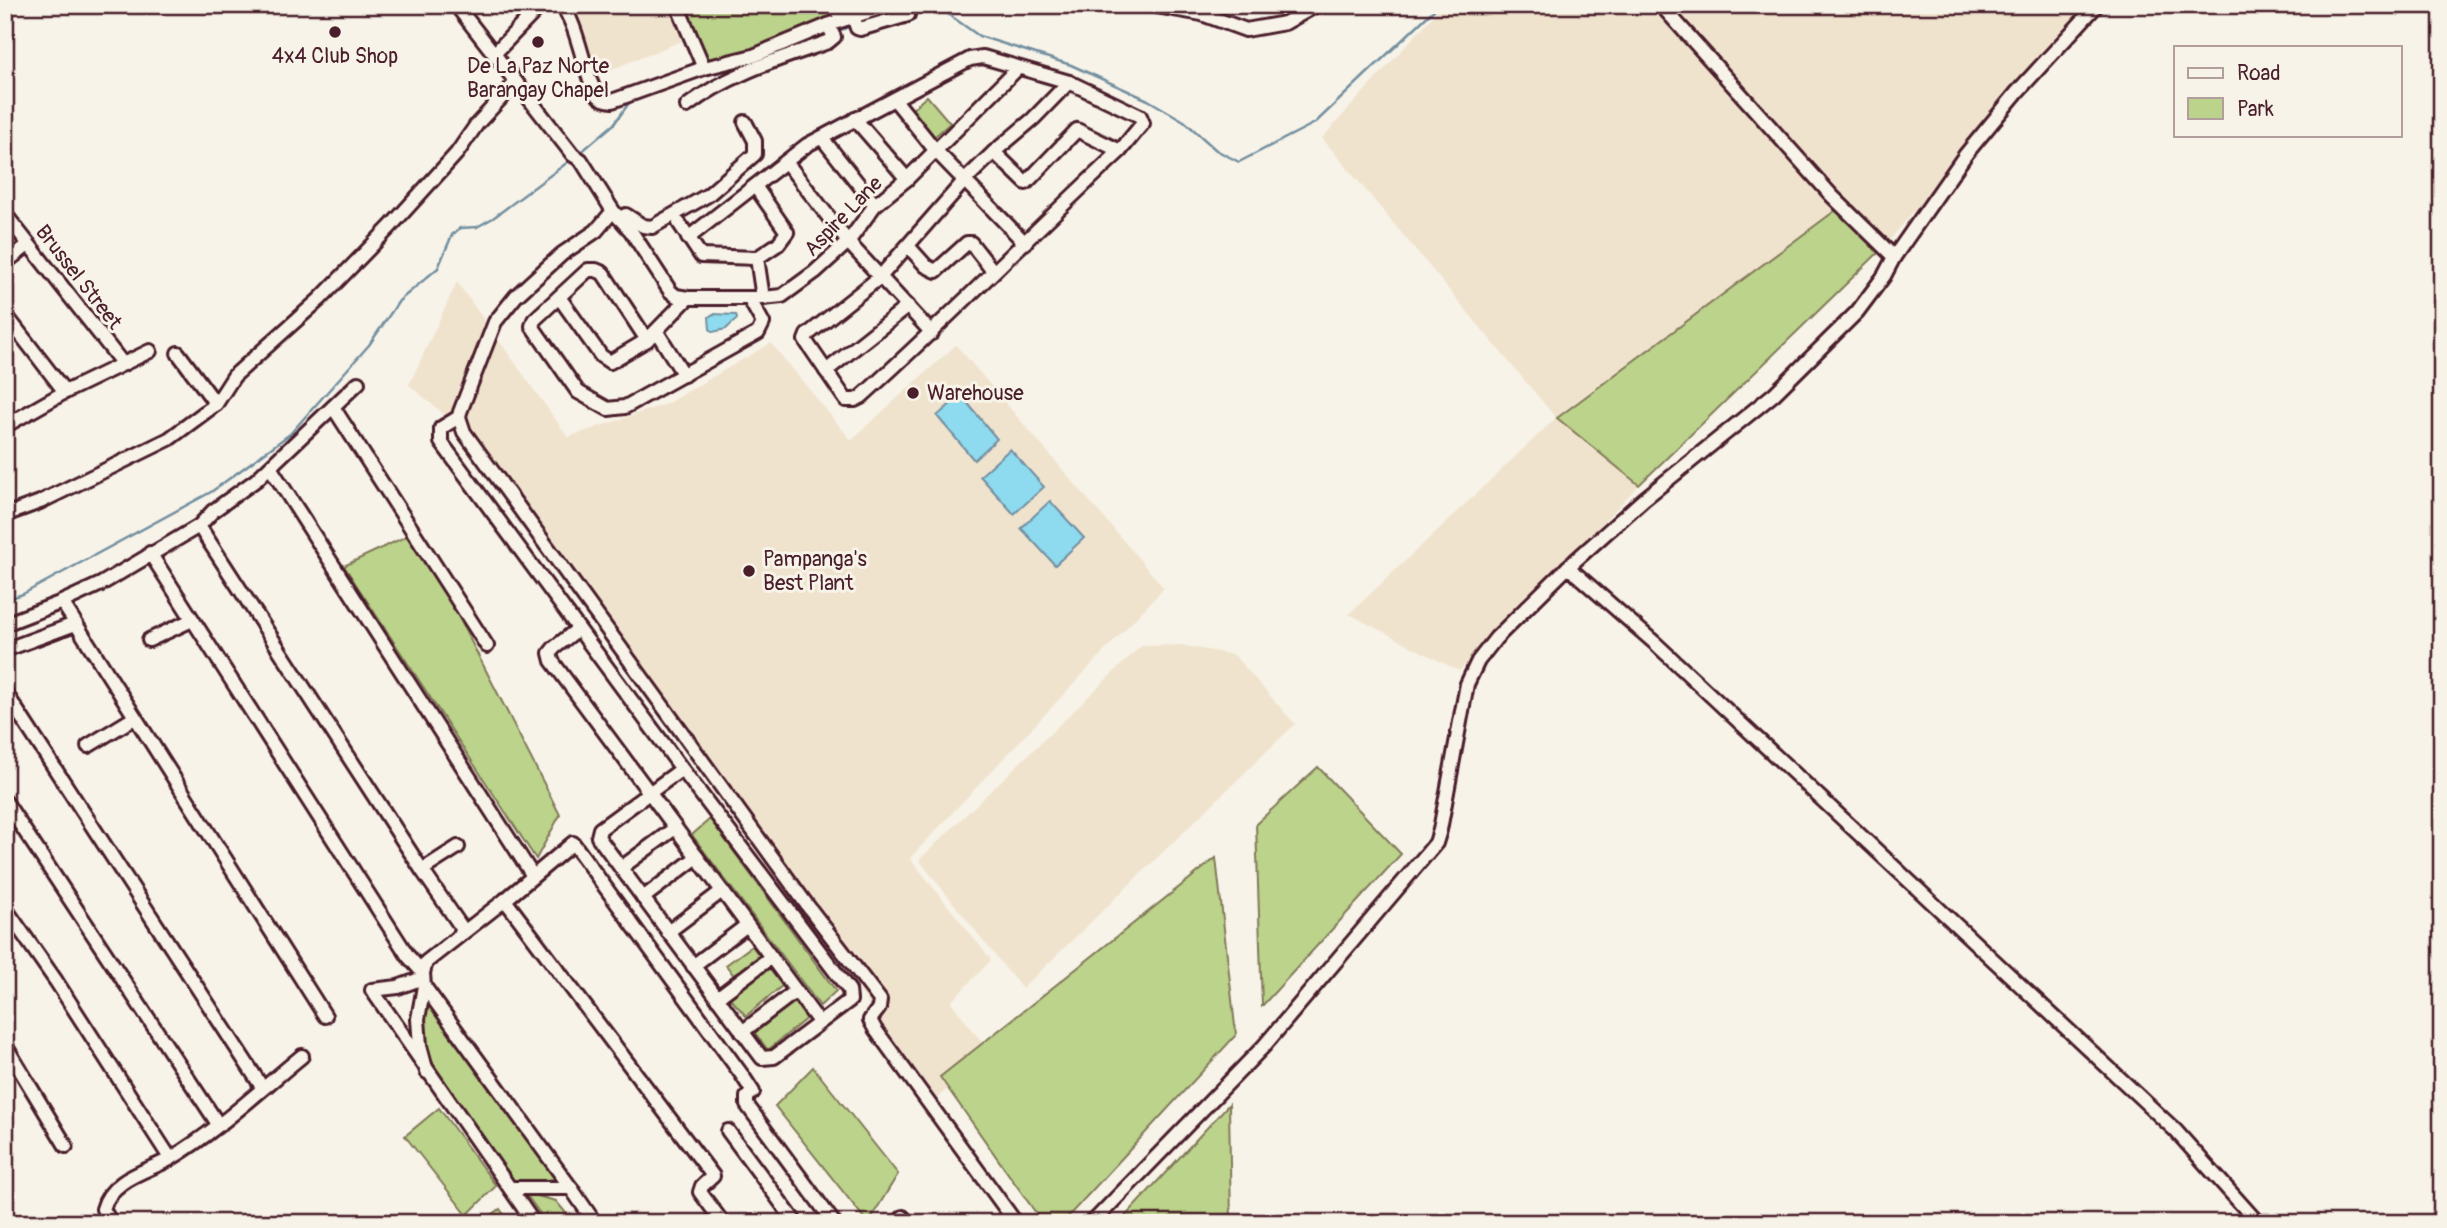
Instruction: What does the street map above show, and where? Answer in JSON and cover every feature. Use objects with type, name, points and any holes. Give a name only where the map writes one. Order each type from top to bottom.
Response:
[{"type":"street","points":[[456,5],[577,158],[631,231],[670,291],[676,296],[688,298]]},
{"type":"street","points":[[494,54],[541,5]]},
{"type":"street","points":[[561,5],[574,26],[593,87],[601,98],[612,101],[704,68],[753,56],[831,31],[851,20],[888,12],[908,15]]},
{"type":"street","points":[[677,5],[704,68]]},
{"type":"street","points":[[834,5],[851,20]]},
{"type":"street","points":[[1150,5],[1179,8],[1238,29],[1253,30],[1285,23],[1317,5]]},
{"type":"street","points":[[1661,5],[1832,196],[1894,257]]},
{"type":"street","points":[[1092,1223],[1265,1046],[1436,843],[1467,684],[1478,661],[1496,638],[1568,567],[1644,499],[1774,394],[1857,312],[1966,154],[2018,91],[2097,5]]},
{"type":"street","points":[[687,106],[723,82],[771,61],[828,42],[831,31]]},
{"type":"street","points":[[688,237],[807,145],[970,59],[982,57],[1069,82],[1123,107],[1143,120],[1139,129],[1120,151],[993,271],[932,333],[855,400],[846,400],[805,340],[807,335],[880,277],[965,180],[1033,119],[1069,82]]},
{"type":"street","name":"Aspire Lane","points":[[688,298],[782,296],[815,272],[848,242],[875,205],[907,180],[1018,68]]},
{"type":"street","points":[[5,515],[40,502],[169,439],[216,404],[234,376],[320,299],[390,227],[516,82]]},
{"type":"street","points":[[895,100],[936,151],[1025,243]]},
{"type":"street","points":[[855,119],[907,180]]},
{"type":"street","points":[[682,769],[600,829],[598,837],[762,1058],[774,1057],[850,1000],[849,990],[441,442],[441,428],[459,417],[495,322],[516,296],[562,254],[616,214],[624,215],[643,226],[652,227],[708,195],[755,154],[755,141],[745,122]]},
{"type":"street","points":[[994,152],[1026,183],[1077,130],[1120,151]]},
{"type":"street","points":[[822,138],[875,205]]},
{"type":"street","points":[[786,163],[848,242],[932,333]]},
{"type":"street","points":[[679,223],[701,256],[757,258],[778,244],[787,232],[755,186]]},
{"type":"street","name":"Brussel Street","points":[[5,214],[123,364]]},
{"type":"street","points":[[908,246],[926,266],[936,271],[967,243],[971,243],[993,271]]},
{"type":"street","points":[[5,263],[28,245]]},
{"type":"street","points":[[684,375],[603,273],[596,270],[588,270],[534,320],[532,326],[578,392],[608,409],[625,407],[684,375],[758,333],[762,323],[756,298],[757,258]]},
{"type":"street","points":[[559,297],[601,356],[610,362],[652,336],[688,298]]},
{"type":"street","points":[[826,371],[908,306]]},
{"type":"street","points":[[5,314],[65,392]]},
{"type":"street","points":[[8,419],[150,351]]},
{"type":"street","points":[[178,354],[216,404]]},
{"type":"street","points":[[5,624],[101,584],[199,526],[213,511],[270,467],[358,383]]},
{"type":"street","points":[[332,407],[487,646]]},
{"type":"street","points":[[459,417],[464,432],[627,658],[807,905],[880,1000],[879,1008],[870,1020],[875,1030],[1017,1223]]},
{"type":"street","points":[[270,467],[533,876]]},
{"type":"street","points":[[199,526],[422,870],[464,930]]},
{"type":"street","points":[[150,553],[423,979],[596,1223]]},
{"type":"street","points":[[1568,567],[1656,644],[2175,1130],[2258,1223]]},
{"type":"street","points":[[62,602],[325,1016]]},
{"type":"street","points":[[149,640],[192,620]]},
{"type":"street","points":[[13,647],[75,624]]},
{"type":"street","points":[[578,629],[554,648],[550,653],[552,661],[819,1022]]},
{"type":"street","points":[[5,692],[262,1087]]},
{"type":"street","points":[[88,746],[134,718]]},
{"type":"street","points":[[5,801],[218,1124]]},
{"type":"street","points":[[621,868],[675,828]]},
{"type":"street","points":[[428,1072],[420,1045],[418,1019],[426,962],[573,843],[753,1092],[747,1097],[747,1105],[834,1223]]},
{"type":"street","points":[[422,870],[458,847]]},
{"type":"street","points":[[643,898],[697,857]]},
{"type":"street","points":[[668,932],[722,891]]},
{"type":"street","points":[[505,900],[713,1176],[702,1186],[700,1192],[723,1223]]},
{"type":"street","points":[[5,908],[56,981],[170,1158]]},
{"type":"street","points":[[693,966],[747,925]]},
{"type":"street","points":[[717,998],[771,957]]},
{"type":"street","points":[[423,979],[398,987],[372,990],[534,1223]]},
{"type":"street","points":[[742,1032],[796,991]]},
{"type":"street","points":[[5,1045],[66,1146]]},
{"type":"street","points":[[111,1223],[103,1209],[109,1194],[118,1185],[170,1158],[218,1124],[302,1056]]},
{"type":"street","points":[[728,1131],[796,1223]]},
{"type":"street","points":[[510,1188],[571,1188]]},
{"type":"street","points":[[5,1214],[11,1223]]},
{"type":"street","points":[[60,1223],[68,1223]]},
{"type":"shaded area","points":[[579,5],[675,5],[689,38],[595,76],[572,14]]},
{"type":"shaded area","points":[[1443,5],[2085,5],[1882,249],[1557,418],[1639,485],[1459,671],[1349,614],[1556,418],[1322,138]]},
{"type":"shaded area","points":[[457,282],[568,437],[666,404],[771,343],[851,440],[956,345],[1164,588],[910,858],[991,960],[951,1002],[989,1051],[934,1101],[656,689],[446,416],[409,385]]},
{"type":"shaded area","points":[[1181,645],[1234,655],[1295,724],[1022,989],[919,860],[1141,646]]},
{"type":"green space","points":[[683,5],[868,5],[832,16],[750,51],[709,60]]},
{"type":"green space","points":[[927,96],[950,123],[933,138],[910,111]]},
{"type":"green space","points":[[1840,207],[1882,249],[1639,485],[1557,418]]},
{"type":"green space","points":[[5,227],[19,245],[5,255]]},
{"type":"green space","points":[[415,532],[560,815],[536,859],[344,566]]},
{"type":"green space","points":[[1318,767],[1401,854],[1262,1006],[1256,824]]},
{"type":"green space","points":[[710,819],[836,991],[820,1006],[692,835]]},
{"type":"green space","points":[[1216,858],[1236,1035],[1062,1223],[1043,1223],[940,1077]]},
{"type":"green space","points":[[752,946],[761,958],[735,977],[726,965]]},
{"type":"green space","points":[[768,966],[783,985],[746,1016],[730,998]]},
{"type":"green space","points":[[425,992],[555,1179],[510,1183],[430,1069],[422,1019]]},
{"type":"green space","points":[[795,1000],[808,1017],[768,1050],[755,1033]]},
{"type":"green space","points":[[813,1067],[898,1174],[868,1223],[775,1106]]},
{"type":"green space","points":[[1229,1104],[1231,1223],[1119,1223]]},
{"type":"green space","points":[[439,1108],[496,1186],[467,1215],[405,1136]]},
{"type":"green space","points":[[525,1193],[556,1201],[574,1223],[547,1223]]},
{"type":"green space","points":[[500,1209],[510,1223],[481,1223]]},
{"type":"water","points":[[713,314],[736,315],[737,319],[726,329],[713,332],[710,329],[709,317]]},
{"type":"water","points":[[961,395],[997,439],[974,460],[937,416]]},
{"type":"water","points":[[1010,449],[1044,487],[1014,514],[980,476]]},
{"type":"water","points":[[1050,501],[1084,538],[1055,565],[1021,528]]},
{"type":"waterway","points":[[859,23],[878,14],[921,6],[941,9],[979,36],[1071,65],[1148,100],[1184,121],[1216,150],[1239,162],[1315,123],[1439,5]]},
{"type":"waterway","points":[[836,32],[853,25]]},
{"type":"waterway","points":[[687,80],[748,65]]},
{"type":"waterway","points":[[580,153],[614,124],[629,103],[638,98]]},
{"type":"waterway","points":[[5,600],[23,594],[211,492],[290,434],[369,345],[399,301],[438,268],[452,235],[460,228],[477,227],[493,218],[572,159]]},
{"type":"place","name":"4x4 Club Shop","points":[[335,32]]},
{"type":"place","name":"De La Paz Norte Barangay Chapel","points":[[538,42]]},
{"type":"place","name":"Warehouse","points":[[913,393]]},
{"type":"place","name":"Pampanga's Best Plant","points":[[749,571]]}]
